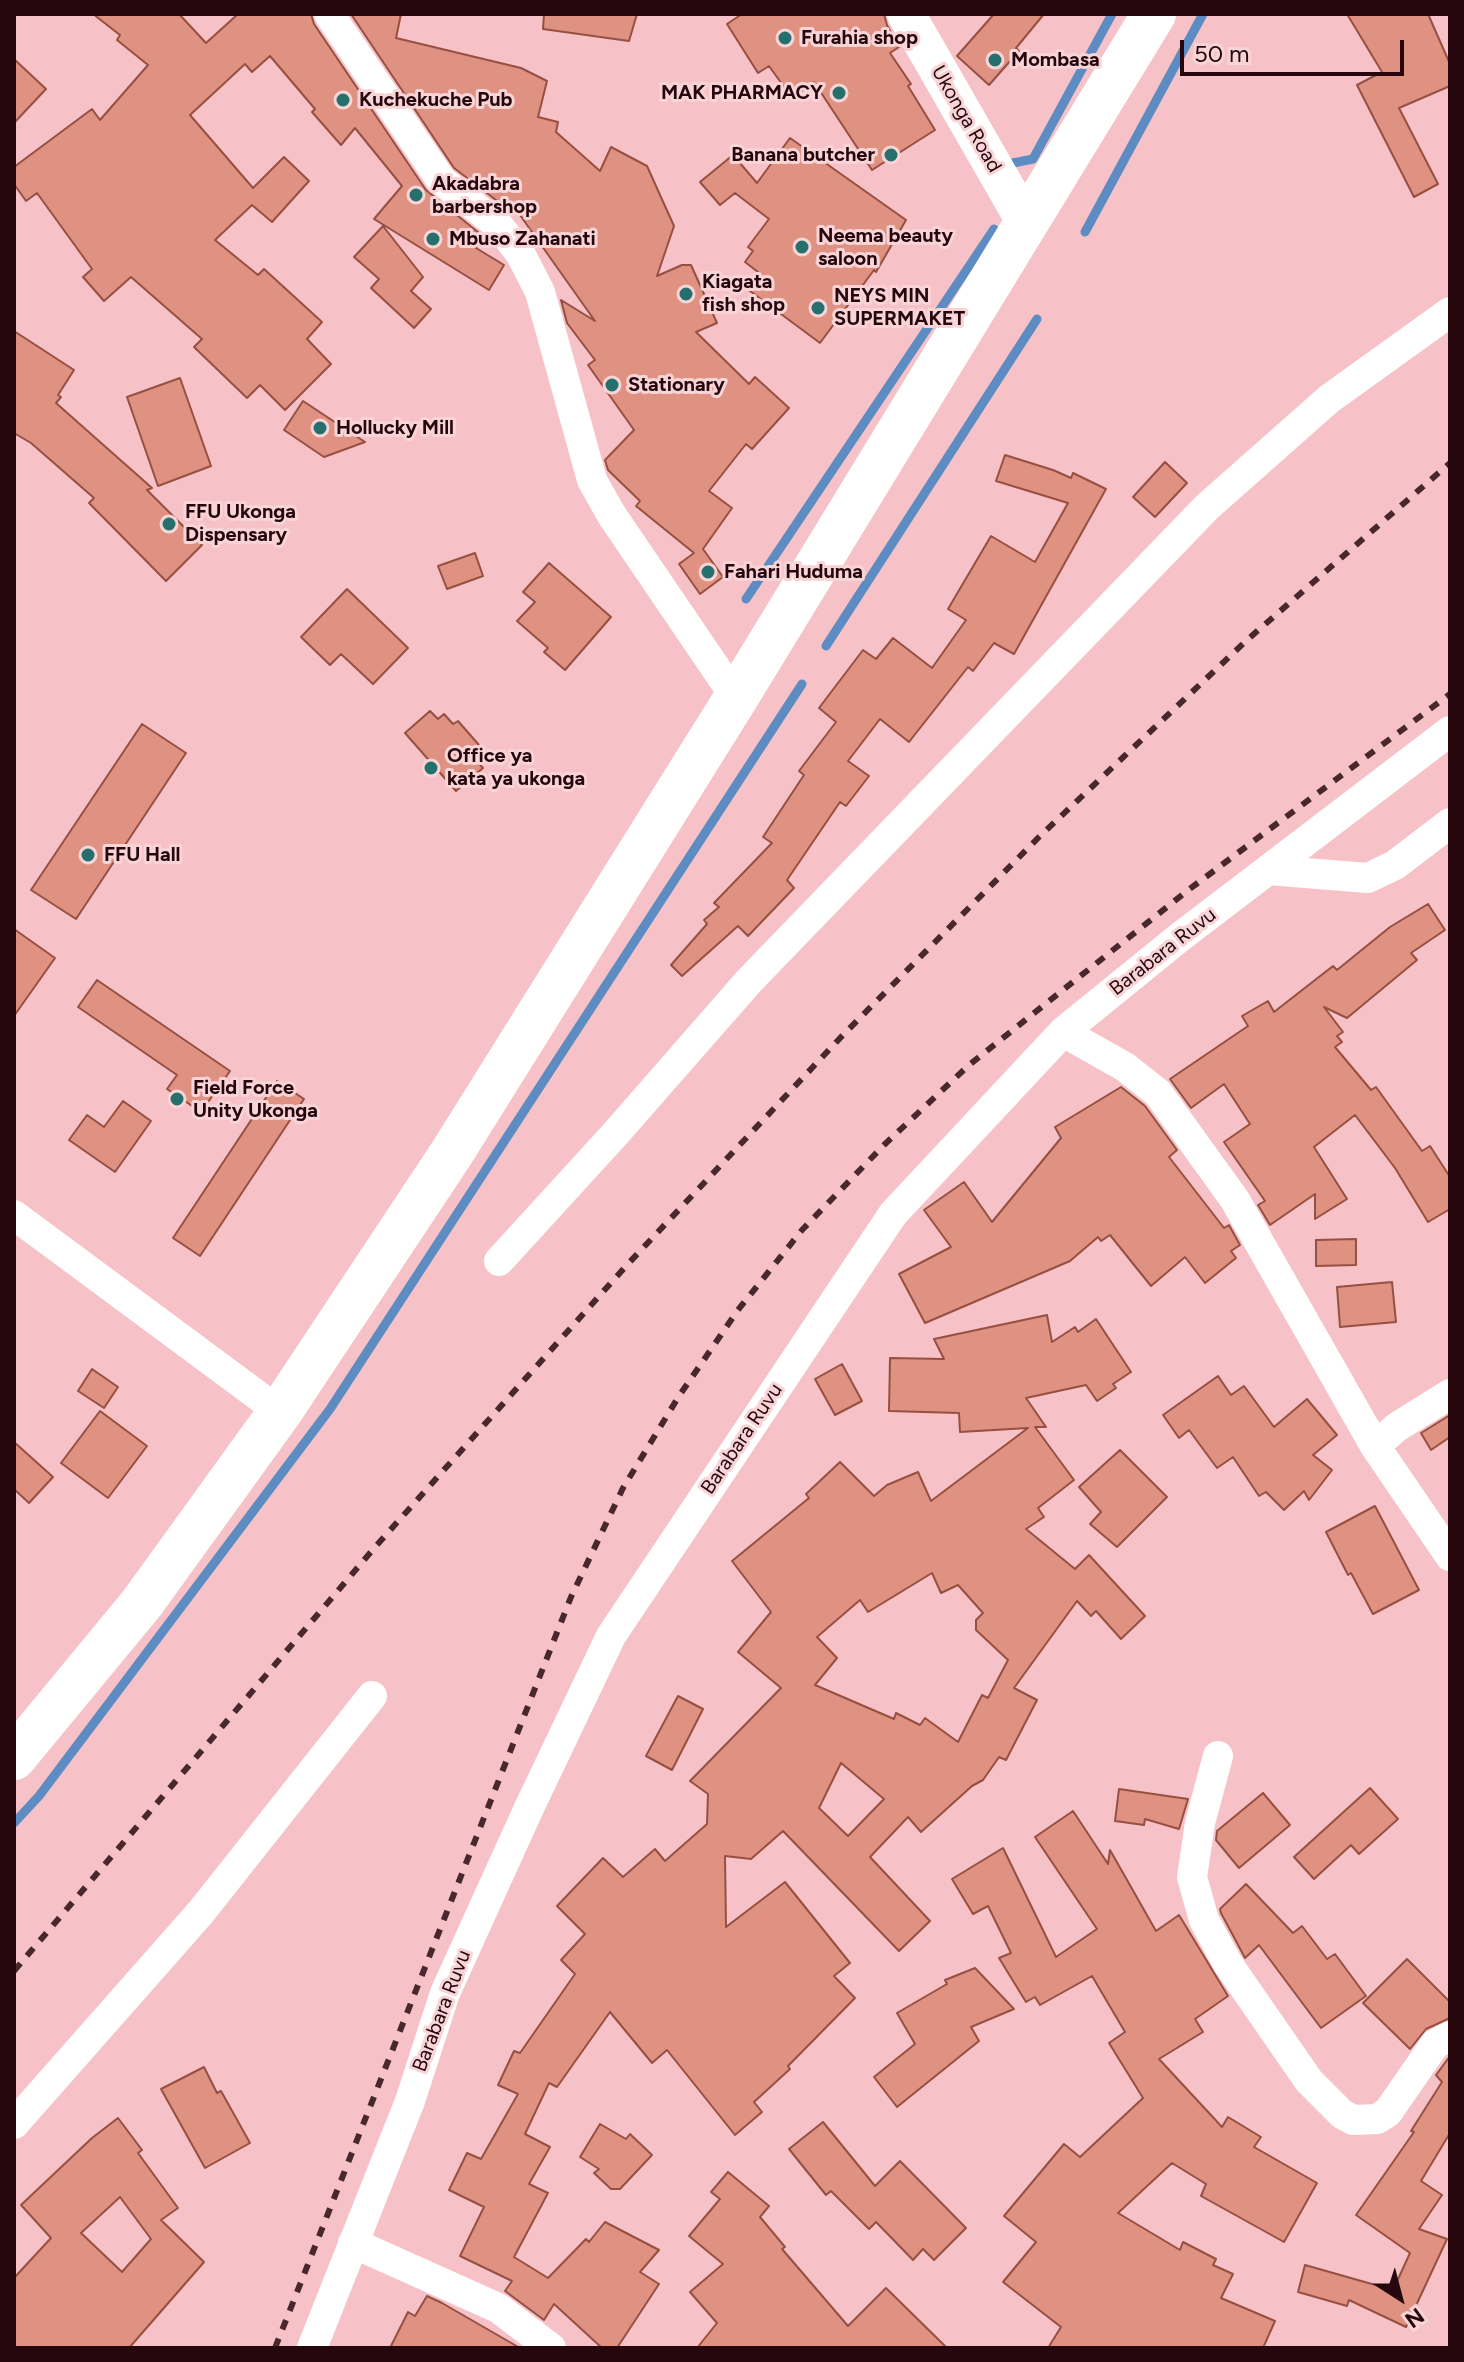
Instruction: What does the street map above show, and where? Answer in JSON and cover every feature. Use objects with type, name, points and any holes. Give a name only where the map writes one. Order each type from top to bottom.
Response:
[{"type":"main road","points":[[14,1758],[142,1603],[280,1412],[453,1151],[736,698],[1154,14]]},
{"type":"street","points":[[329,14],[441,180],[498,225],[520,253],[540,292],[592,480],[611,514],[736,698]]},
{"type":"street","name":"Ukonga Road","points":[[906,14],[1026,223]]},
{"type":"street","points":[[499,1261],[749,981],[1207,507],[1329,399],[1450,312]]},
{"type":"street","name":"Barabara Ruvu","points":[[312,2348],[410,2101],[445,1993],[611,1636],[893,1214],[1063,1032],[1180,937],[1450,731]]},
{"type":"street","points":[[1268,870],[1368,878],[1395,865],[1450,823]]},
{"type":"street","points":[[1063,1032],[1125,1067],[1158,1093],[1235,1200],[1375,1446],[1450,1556]]},
{"type":"street","points":[[14,1215],[280,1412]]},
{"type":"street","points":[[1375,1446],[1397,1427],[1450,1394]]},
{"type":"street","points":[[14,2124],[201,1912],[372,1696]]},
{"type":"street","points":[[1218,1756],[1200,1823],[1192,1877],[1204,1920],[1228,1964],[1309,2081],[1342,2114],[1353,2120],[1377,2119],[1388,2112],[1435,2044],[1450,2036]]},
{"type":"street","points":[[353,2243],[498,2308],[551,2348]]},
{"type":"building","points":[[93,14],[179,14],[206,43],[238,14],[311,14],[314,24],[426,190],[484,237],[476,248],[504,265],[489,290],[374,219],[402,186],[355,128],[341,145],[270,56],[252,72],[245,64],[190,115],[253,188],[284,157],[309,181],[272,222],[252,205],[215,240],[258,275],[264,269],[322,322],[307,339],[331,364],[285,410],[260,385],[247,398],[194,347],[202,339],[131,277],[104,301],[83,277],[92,269],[37,193],[26,201],[14,184],[14,167],[92,109],[100,120],[148,65],[117,40],[120,35]]},
{"type":"building","points":[[351,14],[401,14],[396,38],[521,68],[547,81],[538,117],[558,122],[556,132],[600,171],[611,147],[647,166],[674,226],[657,276],[682,265],[691,265],[717,323],[696,332],[749,384],[755,377],[789,408],[752,449],[746,444],[709,491],[732,508],[703,549],[723,577],[700,594],[679,564],[694,553],[636,506],[640,501],[608,470],[605,460],[634,430],[588,365],[595,360],[567,323],[561,300],[595,321],[510,201],[505,207],[454,168]]},
{"type":"building","points":[[544,14],[637,14],[629,41],[543,29]]},
{"type":"building","points":[[742,14],[884,14],[899,47],[890,53],[911,84],[908,86],[935,130],[872,170],[814,82],[792,98],[769,66],[758,73],[727,24]]},
{"type":"building","points":[[994,14],[1044,14],[1016,48],[1019,51],[989,85],[957,56]]},
{"type":"building","points":[[1347,14],[1428,14],[1450,64],[1450,86],[1399,108],[1438,184],[1414,197],[1357,85],[1382,72]]},
{"type":"building","points":[[14,59],[46,89],[14,123]]},
{"type":"building","points":[[790,138],[906,220],[876,272],[874,270],[820,343],[746,288],[758,272],[745,262],[753,251],[748,247],[769,219],[735,193],[720,205],[700,182],[733,155],[757,183]]},
{"type":"building","points":[[383,226],[423,277],[411,291],[431,309],[414,328],[371,288],[379,279],[354,257]]},
{"type":"building","points":[[14,331],[74,370],[56,403],[152,488],[147,490],[202,545],[166,581],[89,503],[94,498],[31,443],[14,433]]},
{"type":"building","points":[[180,378],[211,466],[158,486],[127,397]]},
{"type":"building","points":[[303,401],[365,442],[324,457],[284,430]]},
{"type":"building","points":[[1005,455],[1071,478],[1073,473],[1106,489],[1014,654],[994,643],[973,671],[968,667],[909,742],[880,719],[848,761],[869,776],[846,806],[840,802],[787,880],[794,888],[748,936],[738,926],[682,976],[671,965],[707,924],[704,920],[719,907],[714,903],[772,843],[763,837],[804,775],[799,771],[836,722],[819,708],[863,650],[876,659],[893,638],[932,668],[966,620],[948,609],[991,536],[1035,562],[1068,503],[996,481]]},
{"type":"building","points":[[1165,462],[1187,483],[1155,517],[1133,497]]},
{"type":"building","points":[[475,553],[483,576],[447,589],[438,566]]},
{"type":"building","points":[[549,563],[611,617],[565,670],[544,652],[548,648],[517,621],[535,602],[523,592]]},
{"type":"building","points":[[347,589],[408,648],[373,684],[341,654],[330,665],[301,637]]},
{"type":"building","points":[[430,711],[438,719],[444,714],[453,724],[458,721],[479,745],[470,754],[483,768],[456,791],[405,733]]},
{"type":"building","points":[[142,724],[186,753],[76,919],[31,890]]},
{"type":"building","points":[[1428,904],[1445,930],[1411,953],[1417,960],[1347,1018],[1324,1007],[1343,1032],[1337,1036],[1342,1042],[1335,1047],[1371,1090],[1376,1087],[1422,1151],[1430,1146],[1450,1177],[1450,1209],[1428,1222],[1395,1168],[1355,1115],[1314,1147],[1347,1199],[1315,1219],[1315,1194],[1270,1225],[1258,1205],[1265,1201],[1224,1142],[1250,1124],[1224,1084],[1191,1108],[1170,1079],[1248,1026],[1242,1016],[1268,1001],[1274,1012],[1333,966],[1337,970],[1390,927]]},
{"type":"building","points":[[14,929],[55,958],[14,1016]]},
{"type":"building","points":[[97,980],[230,1071],[201,1112],[167,1089],[177,1075],[78,1007]]},
{"type":"building","points":[[277,1081],[304,1099],[200,1256],[173,1238]]},
{"type":"building","points":[[1121,1087],[1145,1106],[1177,1150],[1169,1157],[1224,1228],[1229,1225],[1240,1245],[1231,1251],[1236,1258],[1205,1283],[1185,1257],[1151,1286],[1110,1235],[1101,1241],[1098,1237],[1070,1261],[925,1323],[899,1274],[951,1247],[924,1210],[964,1182],[992,1222],[1061,1138],[1055,1127]]},
{"type":"building","points":[[123,1101],[151,1121],[115,1172],[69,1140],[87,1115],[104,1127]]},
{"type":"building","points":[[1356,1239],[1356,1265],[1316,1266],[1316,1240]]},
{"type":"building","points":[[1392,1282],[1396,1322],[1340,1327],[1337,1287]]},
{"type":"building","points":[[1047,1315],[1052,1342],[1075,1327],[1078,1332],[1096,1319],[1131,1372],[1113,1384],[1116,1388],[1097,1401],[1086,1385],[1026,1398],[1046,1427],[1035,1427],[1074,1480],[1038,1508],[1044,1517],[1026,1529],[1075,1569],[1089,1555],[1145,1616],[1121,1639],[1096,1611],[1091,1616],[1077,1601],[1014,1688],[1037,1700],[1006,1760],[999,1757],[983,1780],[972,1786],[921,1832],[908,1817],[870,1857],[930,1921],[899,1951],[783,1831],[751,1859],[725,1856],[726,1927],[785,1882],[850,1963],[834,1976],[855,1998],[788,2066],[790,2069],[754,2102],[762,2112],[735,2135],[667,2050],[652,2063],[610,2012],[557,2087],[549,2083],[525,2134],[550,2147],[529,2184],[548,2193],[514,2257],[548,2278],[586,2239],[589,2242],[605,2222],[659,2250],[640,2272],[659,2284],[617,2348],[602,2348],[554,2304],[544,2320],[505,2291],[512,2281],[460,2256],[484,2207],[449,2190],[467,2153],[481,2159],[518,2094],[498,2085],[514,2051],[520,2053],[575,1974],[561,1960],[585,1934],[557,1906],[603,1858],[623,1877],[655,1849],[665,1861],[707,1824],[708,1794],[690,1781],[781,1688],[738,1652],[771,1612],[732,1561],[809,1498],[806,1494],[840,1462],[874,1496],[887,1485],[918,1472],[931,1501],[1028,1428],[960,1432],[959,1413],[889,1411],[890,1358],[944,1359],[934,1339]],"holes":[[[932,1573],[941,1593],[958,1585],[983,1613],[976,1620],[976,1630],[1008,1660],[988,1698],[982,1695],[958,1742],[925,1718],[920,1725],[896,1713],[894,1719],[815,1685],[837,1658],[817,1637],[860,1600],[868,1612]],[[841,1763],[884,1799],[848,1836],[819,1808]]]},
{"type":"building","points":[[842,1364],[862,1401],[835,1415],[815,1379]]},
{"type":"building","points":[[92,1369],[118,1387],[104,1408],[78,1391]]},
{"type":"building","points":[[1218,1376],[1231,1395],[1244,1386],[1274,1427],[1307,1399],[1337,1435],[1313,1455],[1332,1470],[1309,1500],[1304,1491],[1284,1510],[1266,1492],[1259,1496],[1233,1457],[1217,1468],[1189,1430],[1179,1438],[1163,1415]]},
{"type":"building","points":[[100,1411],[147,1446],[108,1498],[61,1463]]},
{"type":"building","points":[[1450,1415],[1450,1437],[1431,1450],[1421,1433]]},
{"type":"building","points":[[14,1442],[53,1477],[29,1503],[14,1489]]},
{"type":"building","points":[[1120,1450],[1167,1497],[1117,1547],[1090,1524],[1101,1512],[1079,1487]]},
{"type":"building","points":[[1375,1506],[1419,1590],[1373,1614],[1326,1532]]},
{"type":"building","points":[[678,1696],[703,1709],[672,1770],[646,1756]]},
{"type":"building","points":[[1370,1788],[1398,1819],[1359,1854],[1351,1845],[1314,1879],[1294,1857]]},
{"type":"building","points":[[1119,1789],[1188,1799],[1179,1829],[1145,1819],[1144,1825],[1115,1821]]},
{"type":"building","points":[[1263,1793],[1290,1825],[1239,1868],[1216,1840],[1217,1831]]},
{"type":"building","points":[[1073,1811],[1108,1864],[1110,1850],[1156,1931],[1179,1915],[1228,1996],[1195,2019],[1203,2032],[1159,2059],[1222,2127],[1228,2117],[1261,2137],[1254,2147],[1317,2183],[1284,2242],[1201,2196],[1206,2184],[1172,2163],[1118,2213],[1180,2250],[1183,2242],[1216,2259],[1213,2265],[1233,2274],[1221,2298],[1275,2321],[1263,2348],[1048,2348],[1061,2327],[1003,2282],[1036,2242],[1004,2216],[1064,2144],[1080,2157],[1143,2098],[1109,2043],[1125,2032],[1092,1976],[1040,2005],[1035,1997],[1026,2002],[999,1958],[1011,1953],[988,1906],[973,1914],[952,1879],[1003,1848],[1056,1957],[1097,1929],[1035,1837]]},
{"type":"building","points":[[1246,1884],[1293,1933],[1302,1926],[1327,1959],[1335,1954],[1366,1996],[1321,2028],[1259,1945],[1245,1958],[1220,1909]]},
{"type":"building","points":[[1407,1959],[1450,2002],[1450,2018],[1426,2029],[1410,2049],[1363,2003]]},
{"type":"building","points":[[975,1968],[1014,2009],[971,2027],[979,2041],[897,2107],[874,2077],[915,2044],[897,2013],[947,1984],[945,1980]]},
{"type":"building","points":[[1450,2056],[1450,2133],[1421,2181],[1442,2195],[1419,2229],[1447,2239],[1406,2327],[1349,2300],[1347,2306],[1298,2292],[1305,2265],[1393,2290],[1410,2253],[1356,2215],[1414,2132],[1411,2131],[1442,2082],[1436,2075]]},
{"type":"building","points":[[204,2067],[250,2143],[205,2168],[161,2089]]},
{"type":"building","points":[[118,2118],[142,2150],[138,2153],[178,2208],[161,2220],[204,2262],[129,2348],[14,2348],[14,2278],[51,2238],[21,2205],[92,2138]],"holes":[[[120,2197],[151,2239],[122,2272],[81,2233]]]},
{"type":"building","points":[[823,2122],[875,2186],[900,2161],[966,2228],[934,2260],[923,2249],[913,2260],[876,2222],[869,2229],[831,2191],[826,2195],[789,2149]]},
{"type":"building","points":[[600,2124],[626,2139],[630,2134],[652,2155],[620,2189],[611,2189],[594,2173],[599,2169],[580,2157]]},
{"type":"building","points":[[728,2172],[769,2206],[760,2217],[785,2247],[782,2249],[848,2326],[886,2288],[947,2348],[697,2348],[717,2323],[690,2292],[723,2264],[689,2236],[720,2199],[711,2192]]},
{"type":"building","points":[[427,2296],[520,2348],[390,2348],[408,2312],[415,2316]]},
{"type":"waterway","points":[[1003,165],[1033,159],[1112,14]]},
{"type":"waterway","points":[[1085,232],[1203,14]]},
{"type":"waterway","points":[[746,599],[994,229]]},
{"type":"waterway","points":[[826,646],[1037,319]]},
{"type":"waterway","points":[[14,1823],[39,1796],[330,1409],[802,684]]},
{"type":"railway","points":[[14,1971],[376,1546],[626,1266],[842,1036],[1039,837],[1247,640],[1450,463]]},
{"type":"railway","points":[[275,2348],[571,1597],[623,1488],[679,1396],[738,1310],[802,1230],[884,1145],[969,1065],[1187,891],[1450,694]]},
{"type":"place","name":"Furahia shop","points":[[785,38]]},
{"type":"place","name":"Mombasa","points":[[995,60]]},
{"type":"place","name":"MAK PHARMACY","points":[[839,93]]},
{"type":"place","name":"Kuchekuche Pub","points":[[343,100]]},
{"type":"place","name":"Banana butcher","points":[[891,155]]},
{"type":"place","name":"Akadabra barbershop","points":[[416,195]]},
{"type":"place","name":"Mbuso Zahanati","points":[[433,239]]},
{"type":"place","name":"Neema beauty saloon","points":[[802,247]]},
{"type":"place","name":"Kiagata fish shop","points":[[686,294]]},
{"type":"place","name":"NEYS MIN SUPERMAKET","points":[[818,308]]},
{"type":"place","name":"Stationary","points":[[612,385]]},
{"type":"place","name":"Hollucky Mill","points":[[320,428]]},
{"type":"place","name":"FFU Ukonga Dispensary","points":[[169,524]]},
{"type":"place","name":"Fahari Huduma","points":[[708,572]]},
{"type":"place","name":"Office ya kata ya ukonga","points":[[431,768]]},
{"type":"place","name":"FFU Hall","points":[[88,855]]},
{"type":"place","name":"Field Force Unity Ukonga","points":[[177,1099]]}]
